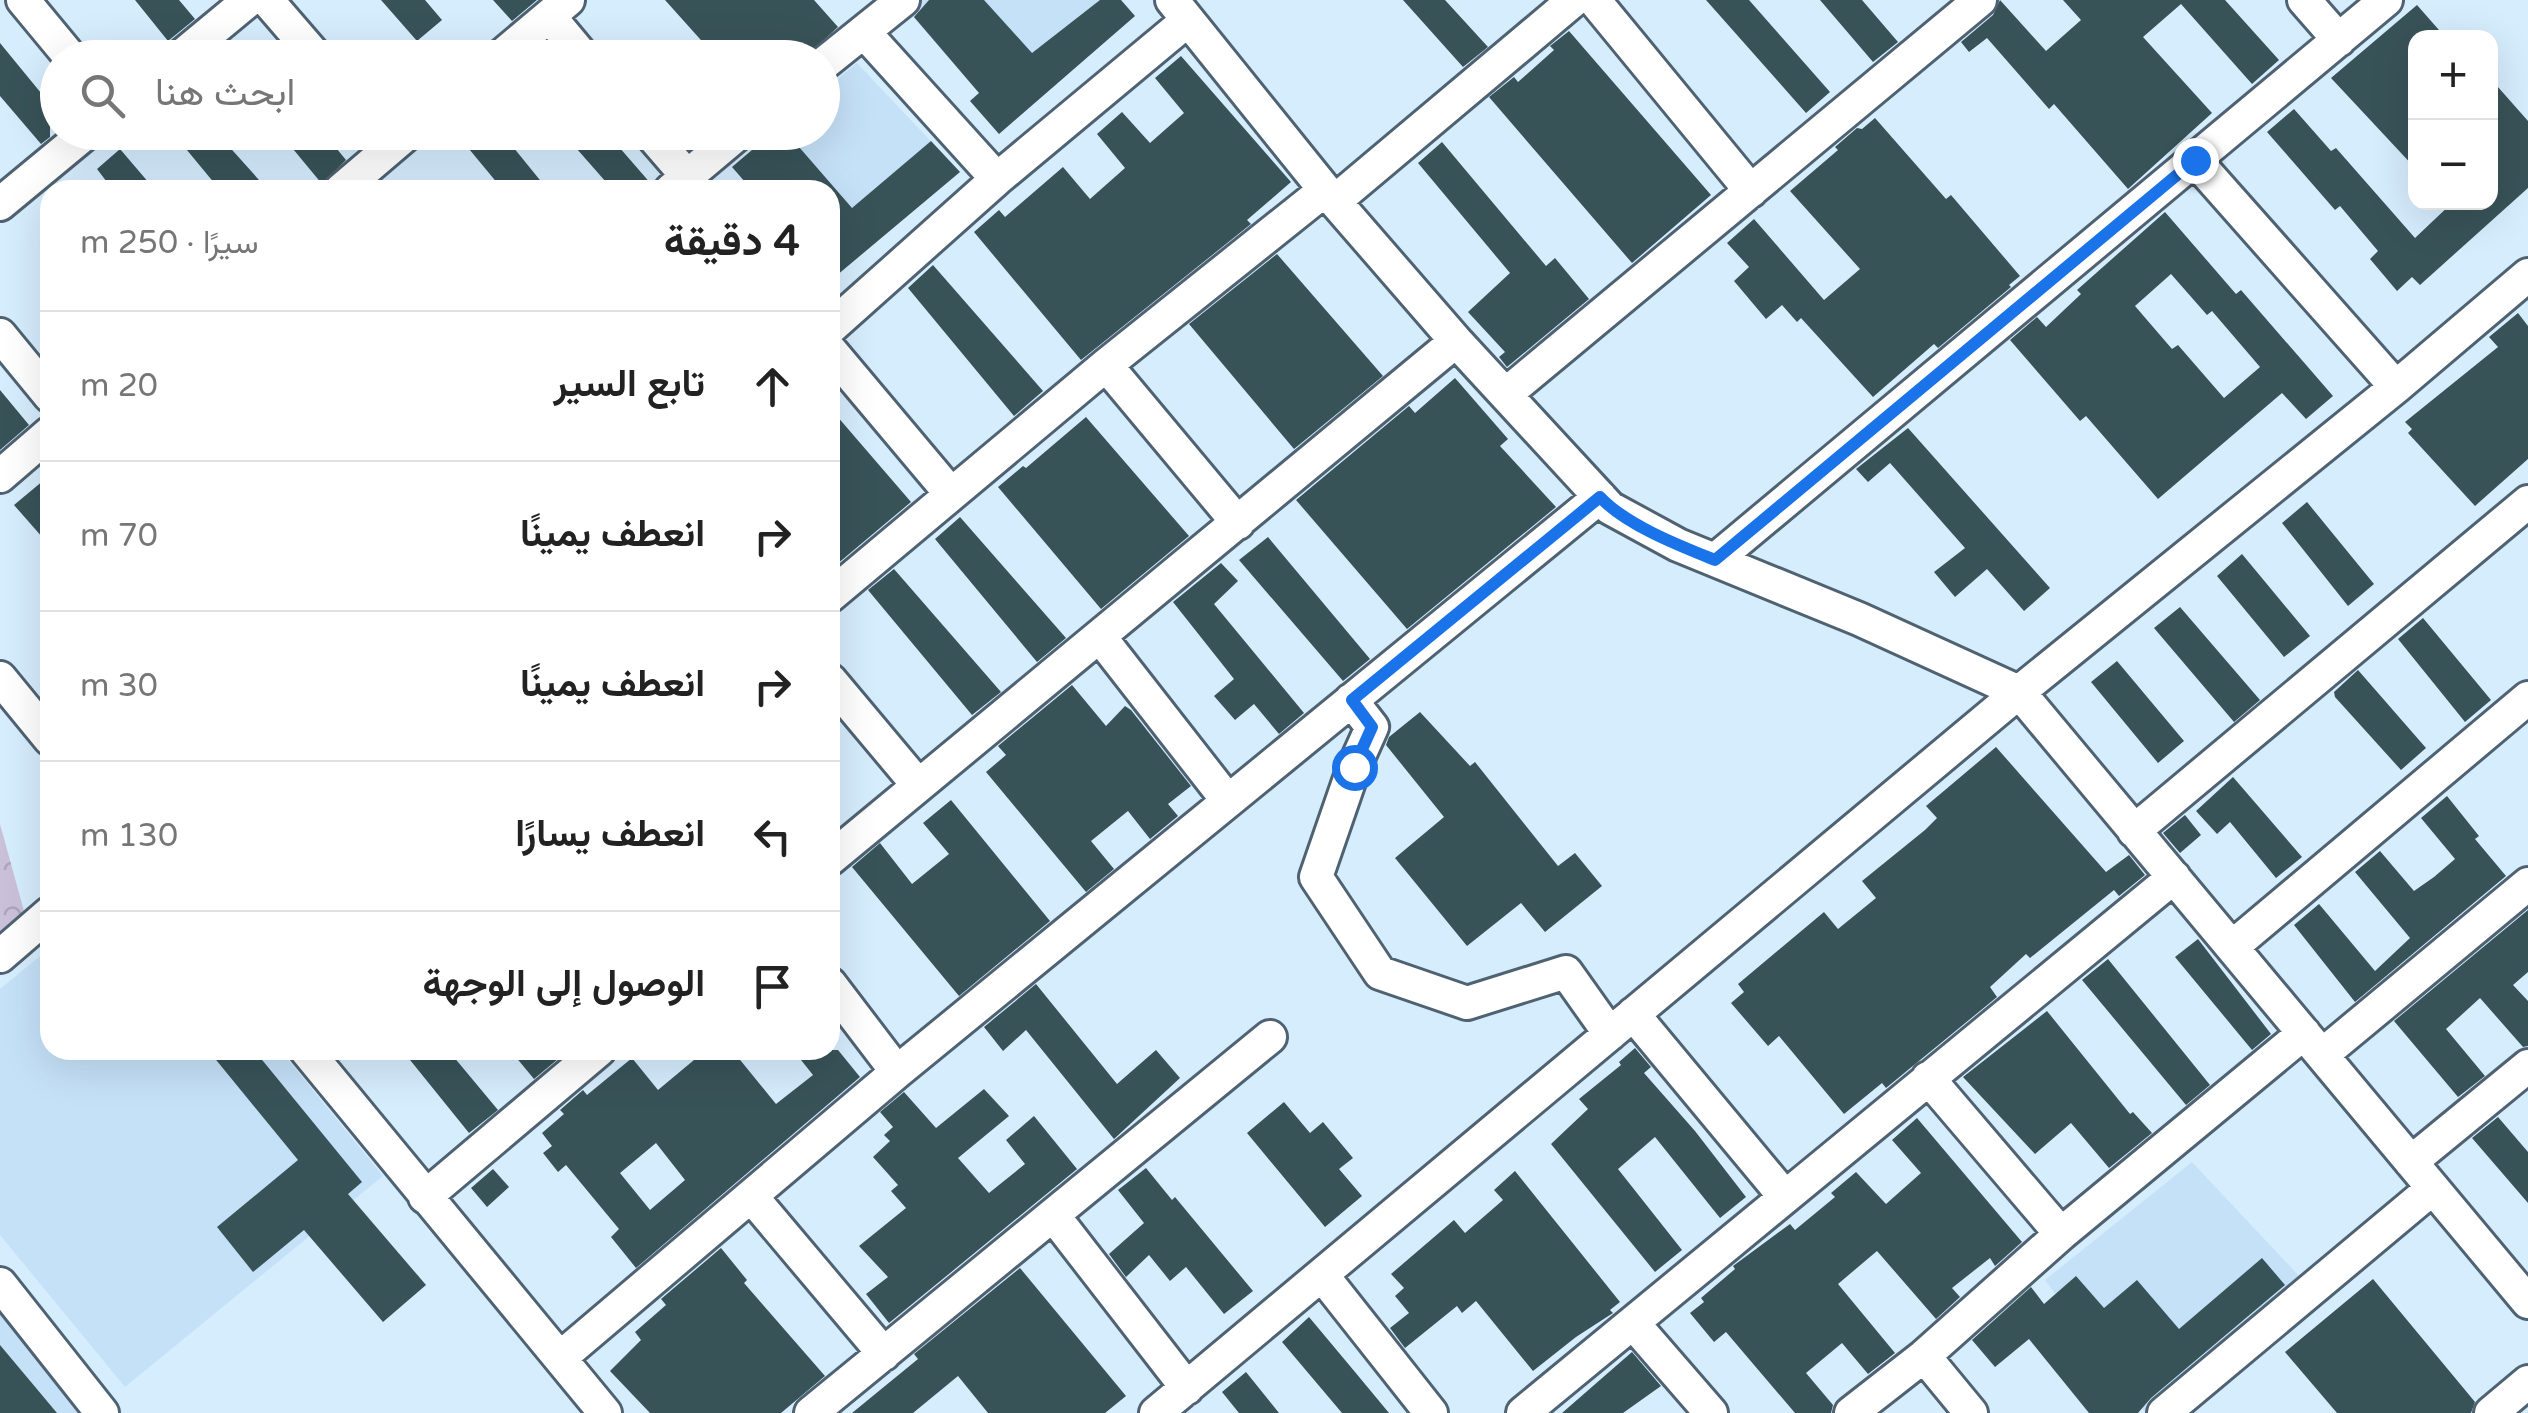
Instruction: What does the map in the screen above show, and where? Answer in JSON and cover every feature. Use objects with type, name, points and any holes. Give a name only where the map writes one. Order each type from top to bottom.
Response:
[{"type":"street","points":[[23,0],[56,40]]},
{"type":"street","points":[[201,40],[249,0]]},
{"type":"street","points":[[267,0],[301,40]]},
{"type":"street","points":[[840,51],[902,0]]},
{"type":"street","points":[[840,588],[1106,364],[1330,195],[1574,0]]},
{"type":"street","points":[[1594,0],[1751,190]]},
{"type":"street","points":[[1506,394],[1980,0]]},
{"type":"street","points":[[2304,0],[2339,40]]},
{"type":"street","points":[[1715,560],[2386,0]]},
{"type":"street","points":[[840,319],[998,179],[1177,5],[1330,195],[1456,341],[1610,508],[1661,536],[2018,692],[2433,1188],[2516,1262],[2528,1302]]},
{"type":"street","points":[[520,40],[558,8],[575,40]]},
{"type":"street","points":[[864,32],[998,179]]},
{"type":"street","points":[[0,204],[66,150]]},
{"type":"street","points":[[351,180],[382,150]]},
{"type":"street","points":[[660,150],[677,180]]},
{"type":"street","points":[[683,180],[718,150]]},
{"type":"street","points":[[2195,160],[2396,386]]},
{"type":"street","points":[[1156,1413],[2018,692],[2528,275]]},
{"type":"street","points":[[0,335],[40,384]]},
{"type":"street","points":[[840,850],[1456,341]]},
{"type":"street","points":[[840,362],[951,494]]},
{"type":"street","points":[[1106,364],[1238,522]]},
{"type":"street","points":[[0,476],[40,442]]},
{"type":"street","points":[[560,1358],[898,1072],[1600,497]]},
{"type":"street","points":[[2134,830],[2528,502]]},
{"type":"street","points":[[1100,636],[1228,801]]},
{"type":"street","points":[[0,678],[40,716]]},
{"type":"street","points":[[840,692],[918,786]]},
{"type":"street","points":[[2232,947],[2528,698]]},
{"type":"street","points":[[1352,700],[1372,727],[1316,877],[1380,973],[1467,1004],[1566,972],[1622,1024],[1785,1197]]},
{"type":"street","points":[[1523,1413],[2174,877]]},
{"type":"street","points":[[1851,1413],[1924,1356],[2062,1234],[2528,884]]},
{"type":"street","points":[[0,956],[40,922]]},
{"type":"street","points":[[840,997],[898,1072]]},
{"type":"street","points":[[812,1413],[1270,1037]]},
{"type":"street","points":[[314,1060],[606,1413]]},
{"type":"street","points":[[425,1197],[584,1060]]},
{"type":"street","points":[[2411,1162],[2528,1066]]},
{"type":"street","points":[[1928,1078],[2062,1234]]},
{"type":"street","points":[[2164,1413],[2204,1401],[2433,1188]]},
{"type":"street","points":[[751,1196],[884,1354]]},
{"type":"street","points":[[1053,1215],[1187,1388]]},
{"type":"street","points":[[1322,1275],[1431,1413]]},
{"type":"street","points":[[0,1284],[102,1413]]},
{"type":"street","points":[[1633,1322],[1711,1413]]},
{"type":"street","points":[[1924,1356],[1971,1413]]},
{"type":"street","points":[[2491,1413],[2528,1382]]},
{"type":"shaded area","points":[[921,0],[1121,0],[1135,16],[999,134],[970,101],[979,93],[908,11]]},
{"type":"shaded area","points":[[857,63],[960,172],[840,273],[840,180],[743,180],[732,167],[752,150],[840,150],[840,77]]},
{"type":"shaded area","points":[[40,956],[40,1060],[288,1060],[383,1176],[125,1387],[0,1235],[0,989]]},
{"type":"shaded area","points":[[2192,1162],[2301,1278],[2144,1411],[2045,1280]]},
{"type":"shaded area","points":[[0,1310],[83,1413],[0,1413]]},
{"type":"green space","points":[[0,824],[24,911],[0,931]]},
{"type":"building","points":[[135,0],[179,0],[195,19],[167,40]]},
{"type":"building","points":[[381,0],[425,0],[442,20],[416,40]]},
{"type":"building","points":[[493,0],[537,0],[512,21]]},
{"type":"building","points":[[665,0],[814,0],[838,27],[824,40],[701,40]]},
{"type":"building","points":[[929,0],[984,0],[1032,53],[1100,0],[1121,0],[1135,16],[999,134],[970,101],[979,93],[914,17]]},
{"type":"building","points":[[1403,0],[1445,0],[1488,47],[1463,67]]},
{"type":"building","points":[[1706,0],[1749,0],[1830,92],[1806,113]]},
{"type":"building","points":[[1820,0],[1862,0],[1898,42],[1873,62]]},
{"type":"building","points":[[2000,0],[2046,51],[2081,20],[2063,0],[2225,0],[2279,60],[2252,84],[2181,4],[2143,37],[2212,113],[2128,189],[2054,104],[2049,109],[1987,38],[1969,52],[1961,42],[1993,15]]},
{"type":"building","points":[[2417,5],[2439,30],[2408,30],[2408,160],[2331,78]]},
{"type":"building","points":[[1569,31],[1711,195],[1632,263],[1489,97],[1514,77],[1518,82]]},
{"type":"building","points":[[0,43],[40,92],[40,143],[0,96]]},
{"type":"building","points":[[1181,56],[1291,182],[1247,220],[1251,224],[1081,360],[974,232],[999,210],[1005,217],[1063,167],[1090,199],[1125,168],[1097,134],[1122,112],[1150,143],[1184,113],[1155,78]]},
{"type":"building","points":[[2498,87],[2528,121],[2528,188],[2420,285],[2412,277],[2397,291],[2370,259],[2378,251],[2340,206],[2335,210],[2267,132],[2294,109],[2331,151],[2336,148],[2415,238],[2445,210],[2498,210]]},
{"type":"building","points":[[1875,118],[1946,199],[1951,195],[2020,276],[1938,348],[1934,344],[1873,397],[1801,318],[1797,322],[1782,305],[1766,319],[1734,281],[1749,267],[1727,243],[1754,219],[1824,300],[1860,269],[1790,191],[1838,150],[1835,147],[1857,128],[1862,129]]},
{"type":"building","points":[[931,141],[960,172],[840,273],[840,194],[852,208]]},
{"type":"building","points":[[1442,142],[1546,266],[1555,258],[1589,299],[1507,367],[1499,357],[1505,352],[1468,312],[1510,273],[1418,163]]},
{"type":"building","points":[[121,150],[146,180],[105,180],[97,169]]},
{"type":"building","points":[[187,150],[232,150],[259,180],[212,180]]},
{"type":"building","points":[[294,150],[338,150],[346,160],[326,180],[319,180]]},
{"type":"building","points":[[470,150],[516,150],[540,180],[495,180]]},
{"type":"building","points":[[578,150],[622,150],[648,180],[604,180]]},
{"type":"building","points":[[752,150],[802,150],[828,180],[743,180],[732,167]]},
{"type":"building","points":[[2165,212],[2236,294],[2241,290],[2333,396],[2306,419],[2282,393],[2158,499],[2086,416],[2080,421],[2010,340],[2037,317],[2046,327],[2081,294],[2077,290]],"holes":[[[2171,274],[2207,315],[2212,311],[2260,367],[2224,398],[2178,345],[2172,349],[2135,306]]]},
{"type":"building","points":[[1277,254],[1383,376],[1294,449],[1189,324]]},
{"type":"building","points":[[933,265],[1043,391],[1014,416],[908,288]]},
{"type":"building","points":[[2518,313],[2528,326],[2528,459],[2475,506],[2408,433],[2412,429],[2405,422],[2498,347],[2489,337]]},
{"type":"building","points":[[1455,378],[1508,439],[1500,446],[1556,507],[1407,629],[1296,500],[1409,406],[1415,413]]},
{"type":"building","points":[[0,390],[29,425],[0,450]]},
{"type":"building","points":[[1086,417],[1189,536],[1101,609],[998,487]]},
{"type":"building","points":[[840,420],[911,502],[840,562]]},
{"type":"building","points":[[1908,428],[2050,588],[2024,611],[1987,569],[1955,597],[1934,572],[1965,548],[1890,463],[1868,482],[1856,469]]},
{"type":"building","points":[[40,483],[40,535],[14,505]]},
{"type":"building","points":[[2307,502],[2374,584],[2348,606],[2282,523]]},
{"type":"building","points":[[960,517],[1066,638],[1037,662],[935,539]]},
{"type":"building","points":[[1268,537],[1370,659],[1343,681],[1239,560]]},
{"type":"building","points":[[2242,554],[2310,636],[2284,657],[2217,576]]},
{"type":"building","points":[[1221,563],[1238,581],[1214,604],[1304,713],[1279,734],[1254,704],[1235,720],[1214,696],[1234,679],[1173,602]]},
{"type":"building","points":[[894,569],[1001,692],[972,715],[868,590]]},
{"type":"building","points":[[2180,607],[2260,700],[2234,722],[2154,628]]},
{"type":"building","points":[[2423,618],[2491,700],[2465,722],[2398,639]]},
{"type":"building","points":[[2117,661],[2184,741],[2158,763],[2091,682]]},
{"type":"building","points":[[2358,670],[2426,748],[2401,770],[2335,697],[2334,692]]},
{"type":"building","points":[[1072,685],[1106,726],[1125,706],[1131,710],[1191,786],[1168,804],[1178,816],[1150,839],[1128,811],[1091,841],[1114,869],[1086,892],[986,772],[1006,755],[998,746]]},
{"type":"building","points":[[1420,712],[1470,766],[1475,762],[1558,866],[1575,853],[1602,886],[1545,932],[1521,903],[1467,946],[1395,858],[1444,817],[1386,745],[1389,737]]},
{"type":"building","points":[[1996,747],[2106,872],[2129,855],[2145,875],[2119,896],[2114,890],[2030,958],[2026,954],[1990,987],[1997,997],[1886,1088],[1882,1083],[1844,1114],[1779,1036],[1768,1046],[1731,1003],[1744,992],[1738,984],[1824,912],[1838,929],[1876,898],[1862,881],[1937,818],[1926,806]]},
{"type":"building","points":[[2233,777],[2302,857],[2276,878],[2230,822],[2217,834],[2196,811]]},
{"type":"building","points":[[2447,796],[2506,876],[2355,1002],[2294,925],[2319,904],[2375,971],[2410,938],[2355,872],[2380,851],[2414,891],[2434,877],[2455,859],[2421,818]]},
{"type":"building","points":[[951,800],[1050,921],[959,996],[852,867],[880,843],[912,884],[949,854],[923,823]]},
{"type":"building","points":[[2185,815],[2201,835],[2180,853],[2163,833]]},
{"type":"building","points":[[2528,910],[2528,972],[2513,985],[2528,1001],[2528,1046],[2523,1047],[2480,998],[2446,1029],[2485,1076],[2458,1097],[2394,1021]]},
{"type":"building","points":[[2198,939],[2271,1034],[2252,1050],[2175,957]]},
{"type":"building","points":[[2108,959],[2210,1085],[2186,1105],[2082,980]]},
{"type":"building","points":[[1036,984],[1117,1084],[1156,1050],[1180,1078],[1114,1139],[1026,1030],[1003,1051],[984,1027]]},
{"type":"building","points":[[2047,1011],[2130,1114],[2133,1112],[2152,1133],[2109,1168],[2071,1123],[2035,1154],[1963,1077]]},
{"type":"building","points":[[1635,1048],[1651,1067],[1644,1073],[1746,1197],[1720,1218],[1655,1137],[1618,1169],[1682,1250],[1655,1272],[1551,1144],[1588,1109],[1579,1099],[1621,1065],[1619,1062]]},
{"type":"building","points":[[840,1052],[860,1077],[636,1268],[611,1237],[619,1229],[566,1165],[558,1172],[543,1153],[552,1146],[542,1133],[583,1090],[587,1095],[634,1060],[658,1090],[694,1060],[740,1060],[776,1104],[813,1075],[801,1060],[840,1060]],"holes":[[[656,1143],[685,1180],[650,1210],[620,1173]]]},
{"type":"building","points":[[216,1060],[262,1060],[362,1182],[348,1194],[426,1285],[383,1322],[304,1230],[253,1272],[217,1227],[298,1160]]},
{"type":"building","points":[[410,1060],[456,1060],[498,1110],[469,1133]]},
{"type":"building","points":[[518,1060],[557,1060],[534,1079]]},
{"type":"building","points":[[984,1089],[1009,1116],[958,1158],[989,1193],[1025,1164],[1006,1140],[1034,1116],[1077,1169],[889,1323],[866,1294],[888,1277],[859,1246],[906,1208],[891,1191],[898,1185],[873,1157],[890,1141],[884,1135],[893,1127],[880,1112],[904,1092],[936,1128]]},
{"type":"building","points":[[1284,1102],[1310,1133],[1323,1122],[1353,1158],[1339,1169],[1362,1196],[1325,1227],[1247,1133]]},
{"type":"building","points":[[2498,1117],[2528,1152],[2528,1203],[2472,1138]]},
{"type":"building","points":[[1917,1118],[2022,1242],[1995,1266],[1990,1258],[1952,1288],[1960,1297],[1936,1319],[1877,1251],[1838,1284],[1895,1353],[1868,1374],[1842,1343],[1806,1373],[1833,1405],[1831,1413],[1795,1413],[1726,1332],[1714,1342],[1690,1313],[1704,1302],[1701,1298],[1735,1269],[1733,1266],[1790,1224],[1795,1230],[1835,1197],[1831,1193],[1856,1172],[1886,1204],[1921,1173],[1892,1140]]},
{"type":"building","points":[[1146,1168],[1253,1291],[1224,1314],[1186,1267],[1170,1281],[1149,1255],[1126,1277],[1109,1254],[1144,1223],[1118,1190]]},
{"type":"building","points":[[493,1169],[509,1187],[487,1207],[471,1188]]},
{"type":"building","points":[[1515,1171],[1620,1302],[1610,1310],[1613,1313],[1533,1371],[1476,1301],[1462,1313],[1457,1306],[1405,1348],[1390,1328],[1409,1313],[1395,1296],[1404,1288],[1391,1274],[1454,1220],[1465,1233],[1503,1200],[1494,1190]]},
{"type":"building","points":[[721,1248],[747,1280],[744,1283],[825,1376],[781,1413],[650,1413],[610,1371],[641,1340],[635,1332],[666,1305],[661,1299]]},
{"type":"building","points":[[2262,1258],[2285,1285],[2138,1413],[2089,1413],[2029,1339],[1995,1367],[1972,1340],[2031,1287],[2044,1304],[2076,1276],[2104,1308],[2137,1280],[2179,1329]]},
{"type":"building","points":[[1020,1268],[1126,1396],[1105,1413],[988,1413],[958,1376],[913,1413],[852,1413],[918,1359],[914,1354]]},
{"type":"building","points":[[2373,1279],[2475,1402],[2471,1413],[2337,1413],[2285,1352]]},
{"type":"building","points":[[1309,1317],[1389,1413],[1342,1413],[1282,1342]]},
{"type":"building","points":[[0,1345],[57,1413],[0,1413]]},
{"type":"building","points":[[1632,1352],[1661,1386],[1623,1413],[1562,1413]]},
{"type":"building","points":[[1246,1372],[1279,1413],[1239,1413],[1222,1392]]},
{"type":"route","points":[[1354,767],[1372,727],[1352,700],[1600,497],[1610,508],[1715,560],[2195,160]]}]
